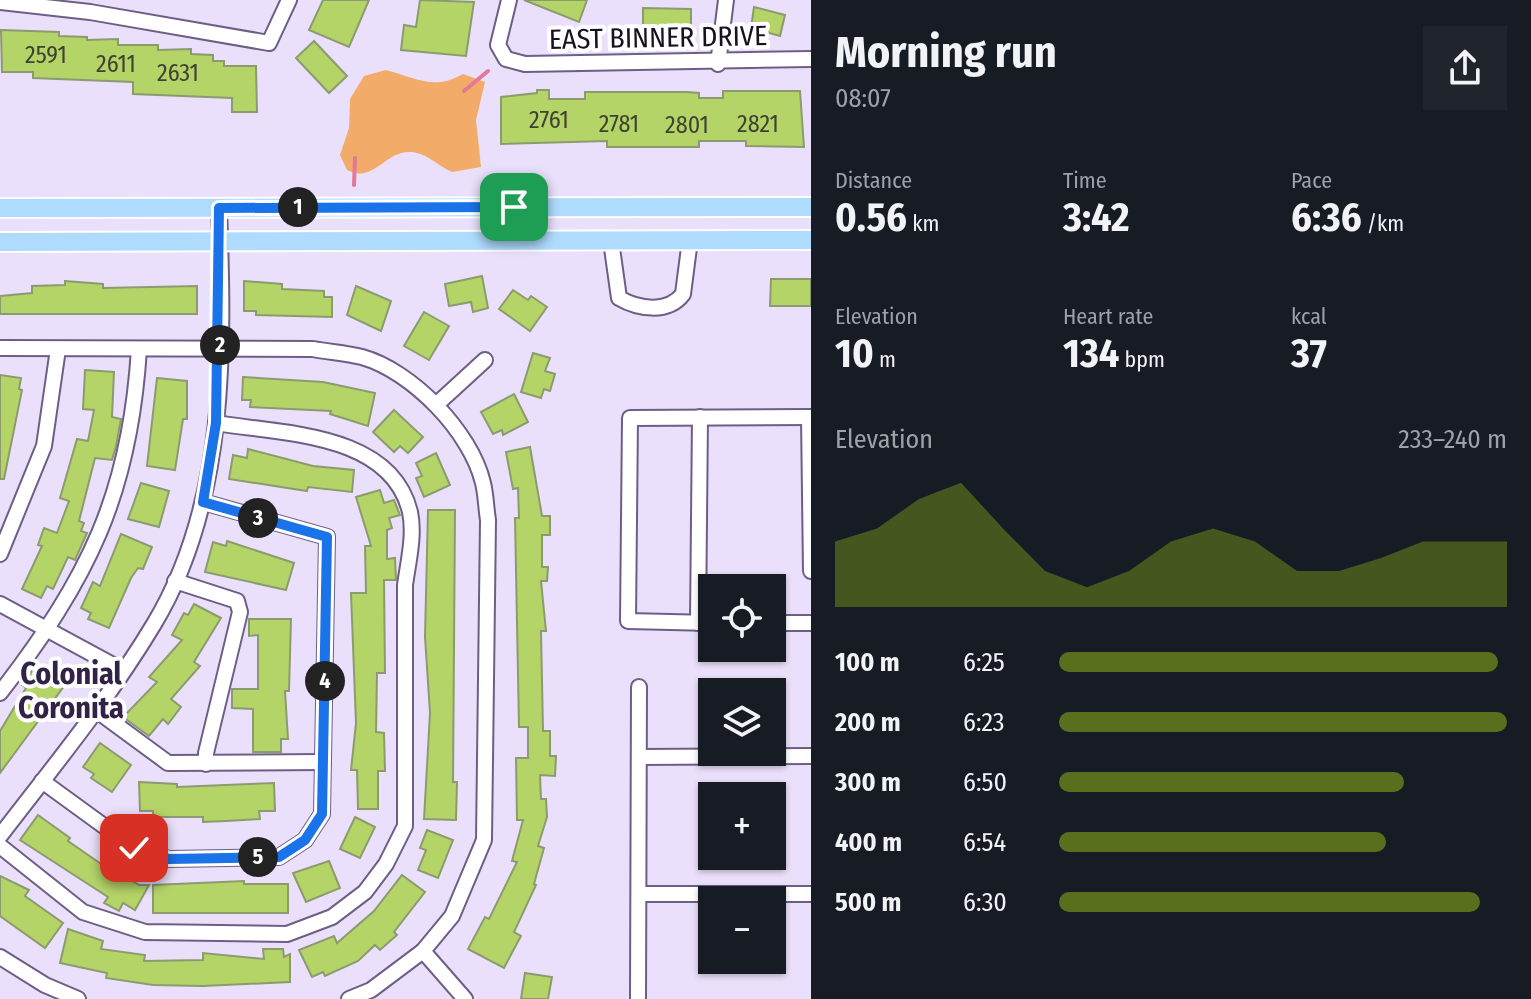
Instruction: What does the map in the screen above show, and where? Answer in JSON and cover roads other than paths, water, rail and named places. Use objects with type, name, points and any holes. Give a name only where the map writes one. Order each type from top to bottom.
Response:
[{"type":"main road","points":[[0,208],[811,207]]},
{"type":"main road","points":[[0,242],[811,240]]},
{"type":"street","points":[[0,2],[90,12],[269,43],[289,0]]},
{"type":"street","name":"EAST BINNER DRIVE","points":[[509,0],[498,45],[506,59],[525,64],[718,64],[811,59]]},
{"type":"street","points":[[718,64],[726,0]]},
{"type":"street","points":[[0,836],[96,710],[155,623],[175,581],[203,502],[216,423],[220,348],[219,208]]},
{"type":"street","points":[[611,241],[619,298],[645,308],[667,306],[683,294],[690,240]]},
{"type":"street","points":[[0,348],[313,349],[364,358],[398,374],[437,404],[467,448],[483,481],[488,520],[484,840],[452,916],[423,951],[371,990],[349,999]]},
{"type":"street","points":[[0,554],[44,446],[58,349]]},
{"type":"street","points":[[0,693],[48,631],[83,571],[125,462],[135,411],[139,349]]},
{"type":"street","points":[[437,404],[485,360]]},
{"type":"street","points":[[700,417],[704,574]]},
{"type":"street","points":[[698,623],[628,621],[630,418],[810,417],[811,571]]},
{"type":"street","points":[[0,846],[83,912],[145,932],[287,934],[332,917],[365,892],[386,864],[405,826],[405,585],[411,548],[410,512],[393,475],[361,452],[324,440],[216,423]]},
{"type":"street","points":[[42,781],[134,848],[169,859],[279,857],[305,840],[322,814],[327,537],[203,502]]},
{"type":"street","points":[[175,581],[237,601],[240,612],[206,753],[206,764]]},
{"type":"street","points":[[0,604],[122,670]]},
{"type":"street","points":[[786,623],[811,623]]},
{"type":"street","points":[[638,999],[639,687]]},
{"type":"street","points":[[96,710],[168,763],[323,762]]},
{"type":"street","points":[[640,757],[811,756]]},
{"type":"street","points":[[640,894],[811,894]]},
{"type":"street","points":[[423,951],[465,999]]},
{"type":"street","points":[[0,957],[45,985],[78,999]]},
{"type":"waterway","points":[[464,91],[488,71]]},
{"type":"waterway","points":[[354,185],[355,158]]},
{"type":"district","name":"Colonial Coronita","points":[[71,691]]}]
